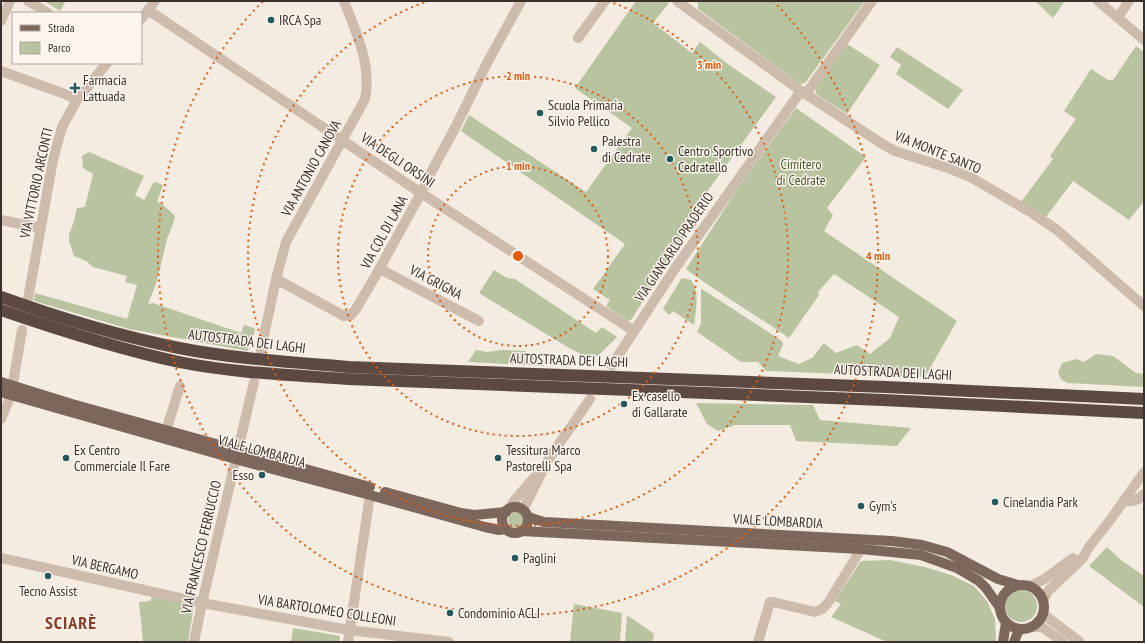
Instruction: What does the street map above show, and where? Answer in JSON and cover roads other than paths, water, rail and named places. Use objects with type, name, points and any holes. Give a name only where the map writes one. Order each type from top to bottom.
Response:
[{"type":"highway","name":"AUTOSTRADA DEI LAGHI","points":[[1,297],[39,311],[113,333],[180,348],[271,361],[349,367],[886,386],[1144,399]]},
{"type":"highway","name":"AUTOSTRADA DEI LAGHI","points":[[1,310],[77,335],[141,353],[180,362],[262,373],[356,379],[883,400],[1144,413]]},
{"type":"main road","points":[[1,382],[8,390]]},
{"type":"main road","name":"VIALE LOMBARDIA","points":[[8,390],[72,404],[166,430],[237,455],[461,513],[474,515],[507,510]]},
{"type":"main road","name":"VIALE LOMBARDIA","points":[[8,390],[484,527],[499,530],[506,529]]},
{"type":"main road","points":[[514,507],[526,513],[527,525],[522,531],[516,533],[506,529],[503,523],[503,517],[507,510],[514,507]]},
{"type":"main road","name":"VIALE LOMBARDIA","points":[[526,513],[544,522],[892,541],[922,545],[947,552],[998,579],[1024,586]]},
{"type":"main road","name":"VIALE LOMBARDIA","points":[[522,531],[861,549],[921,555],[957,568],[979,581],[986,588],[1000,608]]},
{"type":"main road","points":[[1014,642],[1018,632],[1036,624],[1043,614],[1044,607],[1043,601],[1036,590],[1024,586],[1011,588],[1005,593],[1001,600],[1000,608],[1002,616],[1006,623],[1013,627],[1026,628]]},
{"type":"main road","points":[[1003,642],[1006,623]]},
{"type":"street","points":[[1,21],[10,1]]},
{"type":"street","points":[[28,1],[46,12]]},
{"type":"street","points":[[142,18],[155,1]]},
{"type":"street","name":"VIA ANTONIO CANOVA","points":[[261,350],[276,279],[286,242],[365,99],[367,87],[364,56],[344,1]]},
{"type":"street","name":"VIA COL DI LANA","points":[[276,279],[344,316],[351,315],[380,269],[521,1]]},
{"type":"street","points":[[578,38],[605,1]]},
{"type":"street","name":"VIA MONTE SANTO","points":[[677,1],[803,92],[884,145],[895,151],[941,165],[972,178],[1032,213],[1057,230],[1144,306]]},
{"type":"street","name":"VIA GIANCARLO PRADERIO","points":[[614,362],[734,183],[872,1]]},
{"type":"street","points":[[1098,1],[1118,16],[1144,40]]},
{"type":"street","points":[[1118,16],[1129,1]]},
{"type":"street","name":"VIA DEGLI ORSINI","points":[[148,10],[421,193],[634,331]]},
{"type":"street","name":"VIA VITTORIO ARCONTI","points":[[28,299],[53,160],[60,132],[67,116],[77,100],[106,64]]},
{"type":"street","points":[[1,71],[65,94],[77,100]]},
{"type":"street","points":[[1,220],[41,228]]},
{"type":"street","name":"VIA GRIGNA","points":[[380,269],[479,321]]},
{"type":"street","points":[[1,419],[22,330]]},
{"type":"street","points":[[237,455],[254,382]]},
{"type":"street","points":[[166,430],[180,386]]},
{"type":"street","points":[[507,510],[548,460],[590,399]]},
{"type":"street","name":"VIA FRANCESCO FERRUCCIO","points":[[194,642],[237,455]]},
{"type":"street","points":[[526,513],[548,460]]},
{"type":"street","points":[[1043,601],[1048,591],[1082,559],[1089,547],[1106,526],[1144,472]]},
{"type":"street","points":[[1124,501],[1131,502],[1141,498],[1144,494]]},
{"type":"street","points":[[348,642],[370,495]]},
{"type":"street","points":[[1024,586],[1043,580],[1089,547]]},
{"type":"street","points":[[758,642],[770,602],[815,612],[822,609],[828,603],[861,549]]},
{"type":"street","name":"VIA BERGAMO","points":[[1,558],[202,603]]},
{"type":"street","name":"VIA BARTOLOMEO COLLEONI","points":[[202,603],[349,630],[449,642]]},
{"type":"street","points":[[1043,614],[1080,642]]},
{"type":"street","points":[[1026,628],[1042,627],[1063,642]]},
{"type":"tunnel","points":[[601,382],[614,362]]},
{"type":"place","name":"IRCA Spa","points":[[271,20]]},
{"type":"place","name":"Farmacia Lattuada","points":[[75,88]]},
{"type":"place","name":"Scuola Primaria Silvio Pellico","points":[[540,113]]},
{"type":"place","name":"Palestra di Cedrate","points":[[594,149]]},
{"type":"place","name":"Centro Sportivo Cedratello","points":[[670,159]]},
{"type":"place","name":"Ex casello di Gallarate","points":[[624,404]]},
{"type":"place","name":"Ex Centro Commerciale Il Fare","points":[[66,458]]},
{"type":"place","name":"Tessitura Marco Pastorelli Spa","points":[[498,458]]},
{"type":"place","name":"Esso","points":[[262,475]]},
{"type":"place","name":"Cinelandia Park","points":[[995,502]]},
{"type":"place","name":"Gym's","points":[[861,506]]},
{"type":"place","name":"Paglini","points":[[515,558]]},
{"type":"place","name":"Tecno Assist","points":[[48,576]]},
{"type":"place","name":"Condominio ACLI","points":[[450,613]]},
{"type":"district","name":"SCIARÈ","points":[[71,622]]},
{"type":"park label","name":"Cimitero di Cedrate","points":[[801,172]]}]
